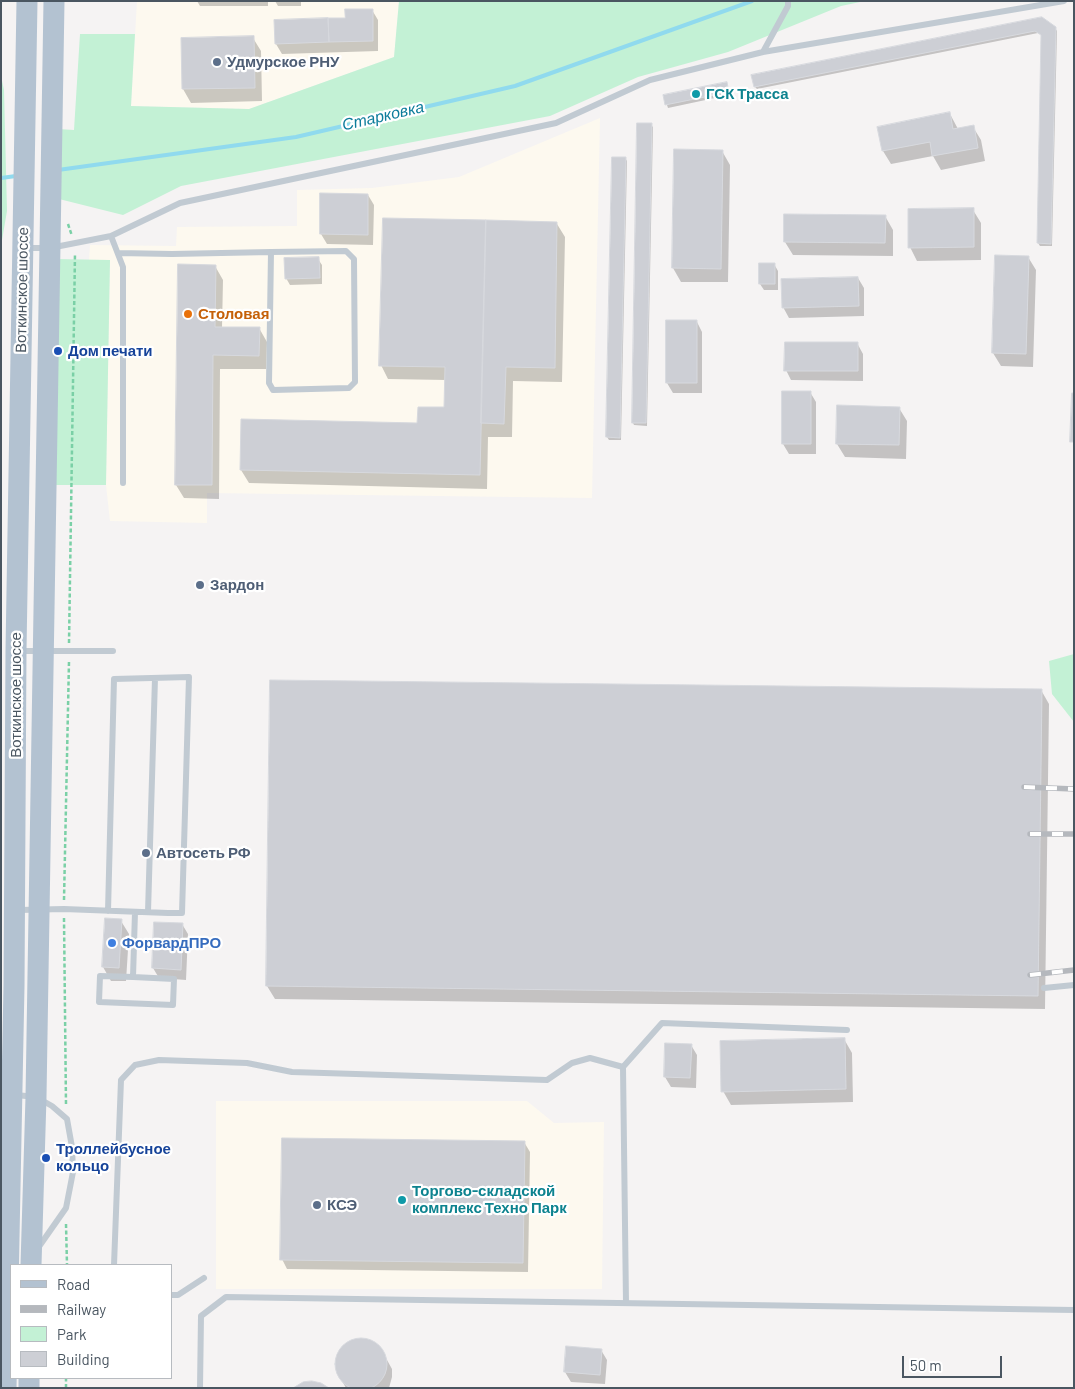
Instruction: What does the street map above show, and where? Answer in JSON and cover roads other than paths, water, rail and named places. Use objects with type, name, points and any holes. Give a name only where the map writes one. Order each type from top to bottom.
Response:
[{"type":"main road","name":"Воткинское шоссе","points":[[6,1388],[12,1095],[11,986],[15,910],[16,650],[27,1]]},
{"type":"main road","name":"Воткинское шоссе","points":[[32,1261],[54,1]]},
{"type":"lane","points":[[762,52],[788,6],[788,1]]},
{"type":"lane","points":[[22,248],[50,248],[111,236],[180,203],[556,123],[650,80],[762,52],[1064,1]]},
{"type":"lane","points":[[111,236],[123,267],[123,484]]},
{"type":"lane","points":[[118,253],[346,251],[354,258],[355,382],[349,388],[273,390],[269,382],[270,252]]},
{"type":"lane","points":[[16,650],[113,651]]},
{"type":"lane","points":[[15,910],[64,909],[108,911],[135,912],[182,913],[189,677],[114,679],[108,911]]},
{"type":"lane","points":[[148,912],[155,678]]},
{"type":"lane","points":[[133,977],[135,912]]},
{"type":"lane","points":[[100,976],[133,977],[174,979],[173,1005],[100,1002],[100,976]]},
{"type":"lane","points":[[1044,988],[1074,985]]},
{"type":"lane","points":[[626,1303],[622,1066],[662,1023],[847,1030]]},
{"type":"lane","points":[[114,1264],[121,1080],[135,1065],[159,1060],[247,1063],[292,1072],[547,1080],[572,1063],[590,1058],[622,1066]]},
{"type":"lane","points":[[12,1095],[36,1097],[52,1106],[67,1119],[72,1148],[74,1172],[66,1208],[32,1261]]},
{"type":"lane","points":[[172,1295],[178,1295],[204,1278]]},
{"type":"lane","points":[[200,1388],[202,1316],[226,1297],[1074,1310]]},
{"type":"waterway","name":"Старковка","points":[[58,170],[296,137],[515,86],[752,1]]},
{"type":"waterway","name":"Старковка","points":[[1,178],[16,176]]},
{"type":"railway","points":[[1024,787],[1074,789]]},
{"type":"railway","points":[[1030,834],[1074,834]]},
{"type":"railway","points":[[1030,975],[1074,970]]},
{"type":"place","name":"Удмурское РНУ","points":[[217,62]]},
{"type":"place","name":"ГСК Трасса","points":[[696,94]]},
{"type":"place","name":"Столовая","points":[[188,314]]},
{"type":"place","name":"Дом печати","points":[[58,351]]},
{"type":"place","name":"Зардон","points":[[200,585]]},
{"type":"place","name":"Автосеть РФ","points":[[146,853]]},
{"type":"place","name":"ФорвардПРО","points":[[112,943]]},
{"type":"place","name":"Троллейбусное кольцо","points":[[46,1158]]},
{"type":"place","name":"Торгово-складской комплекс Техно Парк","points":[[402,1200]]},
{"type":"place","name":"КСЭ","points":[[317,1205]]}]
